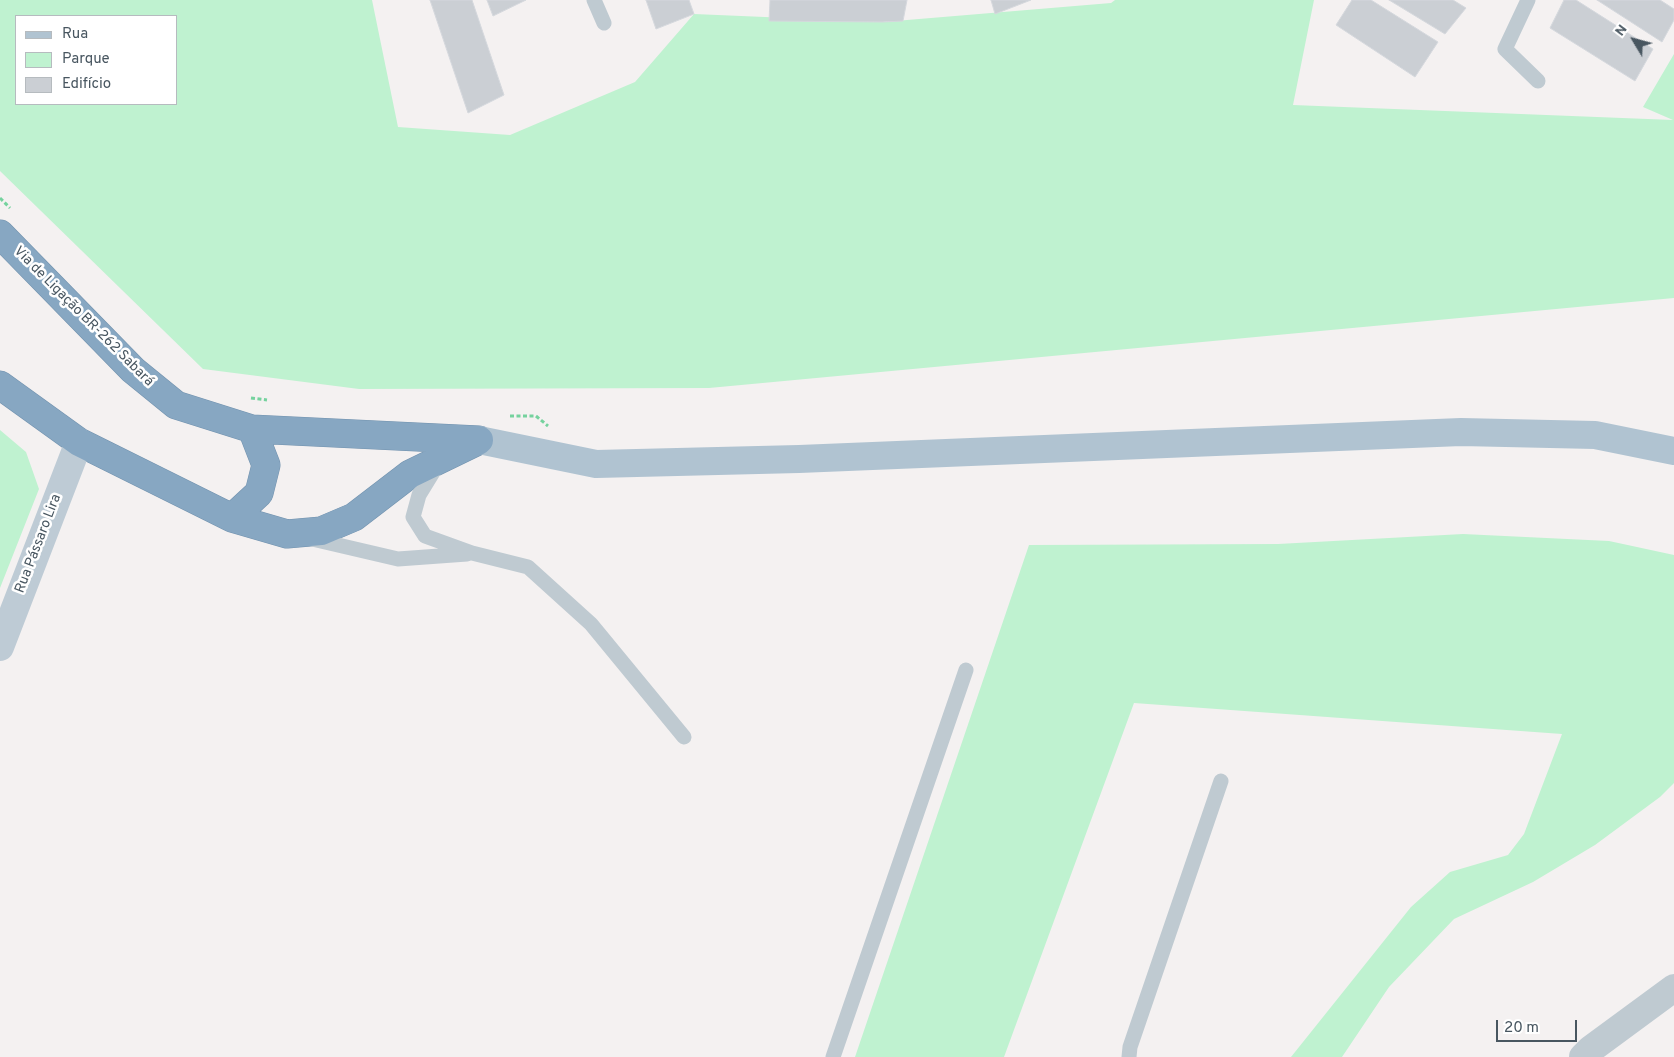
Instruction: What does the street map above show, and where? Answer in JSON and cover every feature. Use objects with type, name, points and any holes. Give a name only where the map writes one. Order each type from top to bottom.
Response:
[{"type":"highway","name":"Via de Ligação BR-262 Sabará","points":[[0,234],[133,370],[176,405],[252,429],[479,440]]},
{"type":"highway","points":[[0,385],[79,442],[232,518],[286,534],[321,531],[354,517],[410,474],[479,440]]},
{"type":"highway","points":[[232,518],[259,493],[266,466],[252,429]]},
{"type":"main road","points":[[479,440],[596,464],[799,459],[1461,432],[1595,435],[1674,451]]},
{"type":"street","name":"Rua Pássaro Lira","points":[[0,646],[79,442]]},
{"type":"street","points":[[1583,1057],[1591,1049],[1674,988]]},
{"type":"lane","points":[[594,0],[604,23]]},
{"type":"lane","points":[[1528,0],[1505,49],[1538,81]]},
{"type":"lane","points":[[442,459],[419,495],[413,517],[425,536],[472,553],[528,567],[591,624],[684,736]]},
{"type":"lane","points":[[286,534],[398,559],[472,553]]},
{"type":"lane","points":[[833,1057],[966,670]]},
{"type":"lane","points":[[1129,1057],[1130,1047],[1221,781]]},
{"type":"path","points":[[0,198],[12,210]]},
{"type":"path","points":[[251,398],[270,400]]},
{"type":"path","points":[[506,416],[536,416],[551,428]]},
{"type":"green space","points":[[0,0],[372,0],[398,127],[510,135],[635,82],[694,14],[883,22],[1111,3],[1115,0],[1314,0],[1293,105],[1673,120],[1643,107],[1674,54],[1674,298],[709,388],[359,389],[203,369],[0,171]]},
{"type":"green space","points":[[0,430],[26,452],[39,489],[0,588]]},
{"type":"green space","points":[[1463,534],[1609,541],[1674,555],[1674,783],[1660,797],[1595,845],[1533,882],[1454,919],[1389,987],[1342,1057],[1291,1057],[1411,907],[1450,872],[1508,855],[1524,834],[1562,734],[1134,703],[1004,1057],[855,1057],[1029,545],[1278,544]]},
{"type":"building","points":[[430,0],[472,0],[504,95],[468,113]]},
{"type":"building","points":[[487,0],[526,0],[493,16]]},
{"type":"building","points":[[646,0],[689,0],[694,14],[656,29]]},
{"type":"building","points":[[770,0],[907,0],[903,21],[882,22],[769,21]]},
{"type":"building","points":[[991,0],[1031,0],[995,14]]},
{"type":"building","points":[[1352,0],[1371,0],[1438,42],[1415,77],[1336,25]]},
{"type":"building","points":[[1389,0],[1453,0],[1466,8],[1445,34]]},
{"type":"building","points":[[1564,0],[1576,0],[1653,49],[1635,81],[1550,28]]},
{"type":"building","points":[[1597,0],[1660,0],[1674,9],[1674,20],[1662,42]]}]
